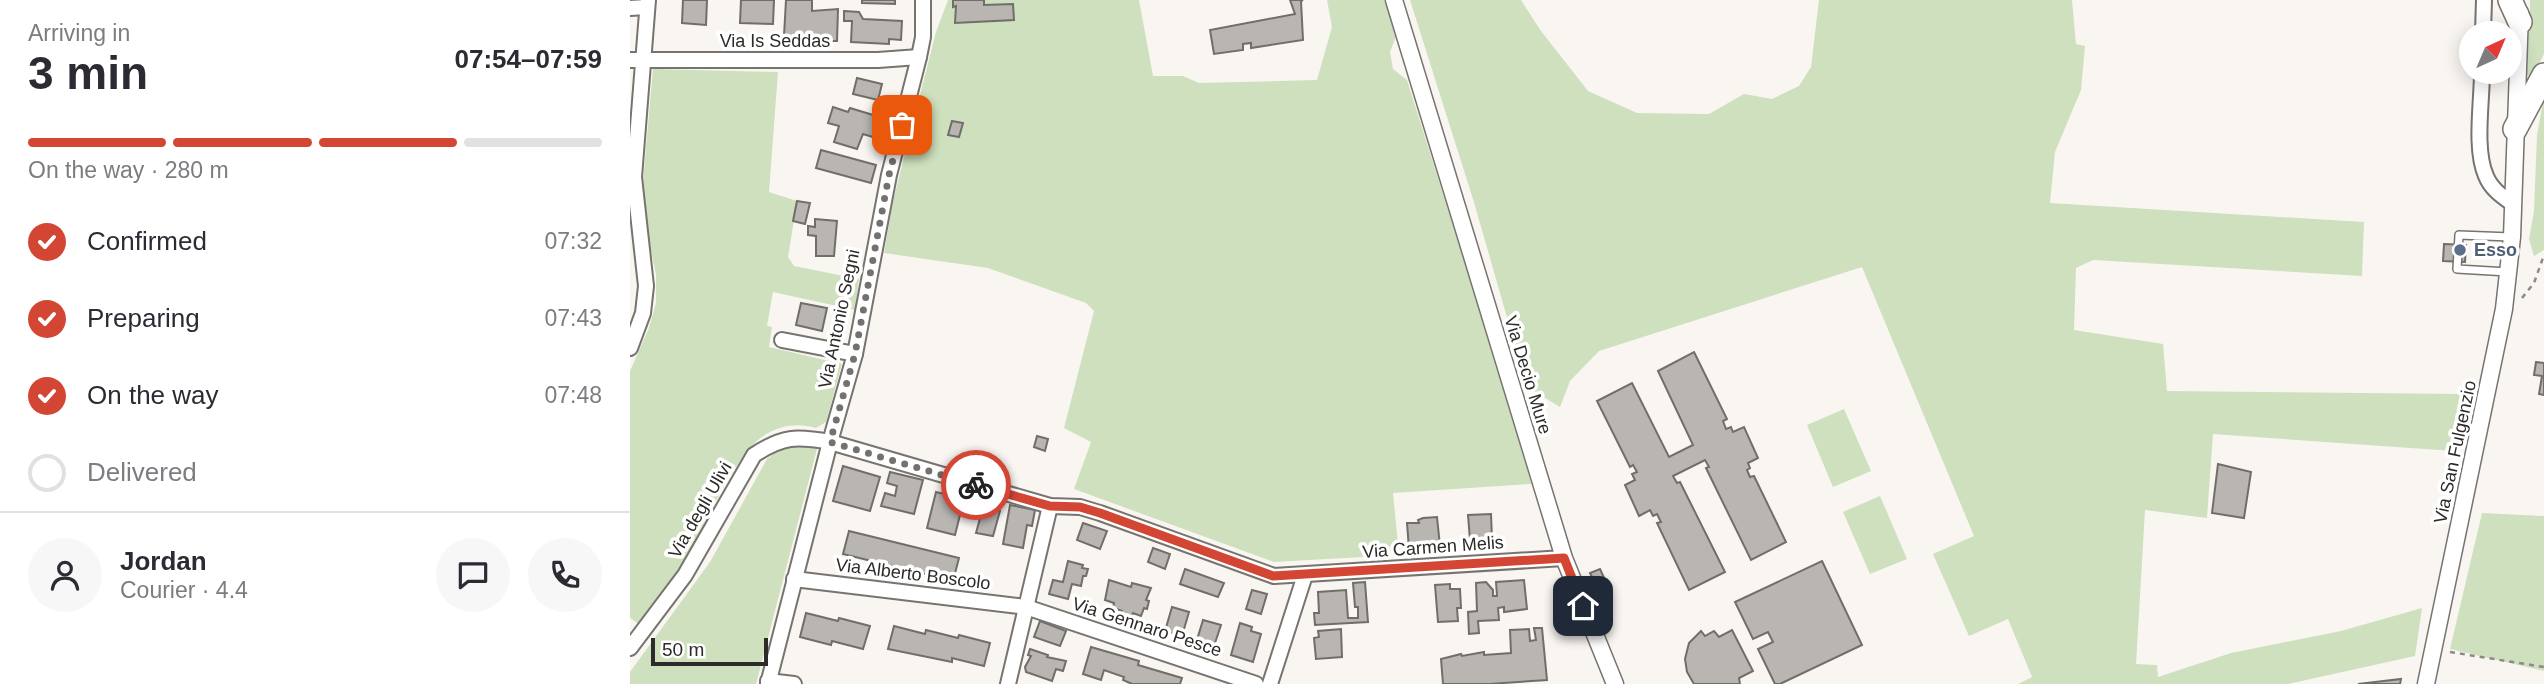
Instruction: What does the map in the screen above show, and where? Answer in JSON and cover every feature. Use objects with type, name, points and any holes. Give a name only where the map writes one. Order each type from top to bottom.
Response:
[{"type":"highway","points":[[2510,0],[2520,11]]},
{"type":"highway","points":[[2515,129],[2544,75]]},
{"type":"street","name":"Via Antonio Segni","points":[[768,683],[855,354],[889,175],[923,37],[923,0]]},
{"type":"street","name":"Via Decio Mure","points":[[1394,0],[1564,558],[1615,684]]},
{"type":"street","points":[[2483,21],[2484,0]]},
{"type":"street","points":[[630,8],[648,3],[637,60],[632,177],[646,286],[643,313],[630,348]]},
{"type":"street","name":"Via San Fulgenzio","points":[[2426,684],[2504,309],[2512,232],[2520,11]]},
{"type":"street","name":"Via Is Seddas","points":[[637,60],[878,60],[919,57]]},
{"type":"street","points":[[2482,84],[2481,155],[2487,178],[2498,193],[2512,198]]},
{"type":"street","points":[[782,340],[855,354]]},
{"type":"street","name":"Via degli Ulivi","points":[[632,641],[685,575],[754,455],[783,439],[799,436],[830,442],[1050,506]]},
{"type":"street","points":[[1008,684],[1050,506]]},
{"type":"street","name":"Via Carmen Melis","points":[[1050,506],[1080,507],[1100,513],[1273,576],[1564,558]]},
{"type":"street","points":[[1270,684],[1305,575]]},
{"type":"street","name":"Via Alberto Boscolo","points":[[794,579],[1026,607]]},
{"type":"street","name":"Via Gennaro Pesce","points":[[1026,607],[1256,684]]},
{"type":"street","points":[[768,683],[794,684]]},
{"type":"lane","points":[[2508,272],[2457,269],[2459,235],[2512,232]]},
{"type":"path","points":[[2504,309],[2521,299],[2534,283],[2544,255]]},
{"type":"path","points":[[2433,650],[2544,667]]},
{"type":"green space","points":[[948,0],[1139,0],[1153,76],[1183,76],[1199,83],[1317,80],[1332,27],[1327,0],[1384,0],[1397,34],[1390,52],[1393,69],[1407,80],[1524,451],[1531,484],[1393,493],[1399,555],[1274,562],[1074,489],[1091,442],[1064,428],[1094,311],[1086,303],[988,268],[884,253],[893,201],[936,32]]},
{"type":"green space","points":[[1410,0],[1521,0],[1541,31],[1588,91],[1637,113],[1709,114],[1744,94],[1772,99],[1799,86],[1811,67],[1819,0],[2072,0],[2076,44],[2085,46],[2081,90],[2055,152],[2050,203],[2364,222],[2362,276],[2093,260],[2076,268],[2074,330],[2163,344],[2167,391],[2464,394],[2453,451],[2213,434],[2207,518],[2145,510],[2136,664],[2157,665],[2158,677],[2231,653],[2341,631],[2422,608],[2415,656],[2288,684],[2018,684],[2032,677],[2008,619],[1969,636],[1933,554],[1974,536],[1862,267],[1599,351],[1570,381],[1560,407],[1527,387],[1473,199]]},
{"type":"green space","points":[[2530,0],[2544,0],[2544,54],[2533,76],[2527,75]]},
{"type":"green space","points":[[653,69],[778,72],[769,192],[797,201],[788,257],[794,266],[859,279],[855,310],[773,292],[767,326],[772,327],[769,347],[842,364],[826,422],[816,428],[796,425],[783,427],[765,435],[753,445],[729,479],[676,577],[639,624],[630,618],[630,371],[649,328],[656,303],[656,274],[642,193]]},
{"type":"green space","points":[[2544,96],[2544,250],[2534,256],[2529,239],[2534,211],[2537,135]]},
{"type":"green space","points":[[1844,409],[1871,471],[1833,487],[1807,425]]},
{"type":"green space","points":[[814,445],[817,449],[756,684],[630,684],[630,672],[710,562],[767,459],[789,448]]},
{"type":"green space","points":[[1880,496],[1907,559],[1870,574],[1843,512]]},
{"type":"green space","points":[[2482,513],[2544,516],[2544,671],[2450,649]]},
{"type":"building","points":[[683,0],[707,0],[706,25],[682,23]]},
{"type":"building","points":[[741,0],[774,0],[773,24],[740,23]]},
{"type":"building","points":[[786,0],[812,0],[812,11],[838,9],[837,41],[811,41],[812,37],[784,36]]},
{"type":"building","points":[[862,0],[895,0],[895,4],[862,3]]},
{"type":"building","points":[[953,0],[984,0],[984,5],[1013,4],[1014,20],[955,23],[956,6],[953,7]]},
{"type":"building","points":[[1290,0],[1303,0],[1303,40],[1251,48],[1251,43],[1243,44],[1243,50],[1214,54],[1210,30],[1295,14]]},
{"type":"building","points":[[844,11],[859,12],[863,19],[902,21],[901,40],[889,39],[889,44],[851,42],[852,21],[844,21]]},
{"type":"building","points":[[857,78],[882,84],[878,100],[853,94]]},
{"type":"building","points":[[833,107],[848,112],[850,108],[883,118],[876,138],[863,134],[857,149],[834,142],[839,126],[828,123]]},
{"type":"building","points":[[952,121],[963,123],[959,137],[948,135]]},
{"type":"building","points":[[821,150],[876,165],[871,183],[816,168]]},
{"type":"building","points":[[797,201],[810,203],[805,224],[793,221]]},
{"type":"building","points":[[815,219],[837,221],[834,256],[816,256],[816,236],[808,235],[808,226],[815,227]]},
{"type":"building","points":[[2444,244],[2466,245],[2465,262],[2443,261]]},
{"type":"building","points":[[801,303],[827,308],[822,331],[796,325]]},
{"type":"building","points":[[1694,352],[1727,419],[1723,421],[1726,429],[1731,427],[1733,432],[1744,427],[1758,458],[1748,463],[1750,468],[1747,470],[1750,477],[1754,476],[1786,542],[1751,560],[1706,468],[1709,467],[1705,460],[1673,476],[1677,483],[1680,482],[1725,572],[1689,590],[1657,523],[1661,522],[1657,514],[1653,516],[1650,510],[1639,516],[1625,485],[1635,480],[1632,474],[1637,472],[1633,465],[1630,467],[1597,401],[1632,383],[1669,457],[1693,445],[1658,371]]},
{"type":"building","points":[[2536,362],[2544,363],[2544,395],[2539,394],[2542,376],[2534,375]]},
{"type":"building","points":[[1037,436],[1048,439],[1045,451],[1034,447]]},
{"type":"building","points":[[2218,464],[2251,472],[2244,518],[2212,513]]},
{"type":"building","points":[[843,466],[880,477],[870,511],[833,501]]},
{"type":"building","points":[[890,472],[923,480],[914,514],[881,506],[885,493],[895,496],[897,486],[887,483]]},
{"type":"building","points":[[936,492],[964,499],[955,535],[927,528]]},
{"type":"building","points":[[985,500],[991,502],[990,508],[1000,511],[993,536],[976,533]]},
{"type":"building","points":[[1010,505],[1035,510],[1032,526],[1027,525],[1023,548],[1003,544]]},
{"type":"building","points":[[1491,514],[1492,539],[1470,540],[1468,515]]},
{"type":"building","points":[[1437,517],[1440,546],[1424,548],[1423,545],[1409,549],[1407,523],[1419,523],[1418,520],[1423,518]]},
{"type":"building","points":[[1083,523],[1107,531],[1100,549],[1077,540]]},
{"type":"building","points":[[849,531],[959,558],[953,581],[843,554]]},
{"type":"building","points":[[1153,548],[1170,554],[1165,569],[1148,562]]},
{"type":"building","points":[[1068,561],[1088,569],[1081,586],[1072,584],[1068,599],[1049,594],[1053,580],[1063,582]]},
{"type":"building","points":[[1822,561],[1862,645],[1775,684],[1758,649],[1773,642],[1768,632],[1753,639],[1735,602]]},
{"type":"building","points":[[1185,569],[1224,583],[1218,597],[1180,584]]},
{"type":"building","points":[[1600,569],[1606,582],[1597,587],[1590,573]]},
{"type":"building","points":[[1109,580],[1131,587],[1132,583],[1151,588],[1146,600],[1149,601],[1147,609],[1144,608],[1141,616],[1133,613],[1131,620],[1121,616],[1122,611],[1113,608],[1114,603],[1105,600]]},
{"type":"building","points":[[1524,580],[1527,609],[1504,612],[1504,607],[1498,608],[1499,620],[1478,621],[1479,633],[1469,634],[1468,612],[1477,611],[1476,583],[1486,582],[1493,590],[1493,596],[1497,596],[1496,582]]},
{"type":"building","points":[[1365,582],[1368,622],[1315,625],[1314,613],[1319,613],[1318,592],[1346,590],[1348,618],[1358,618],[1353,583]]},
{"type":"building","points":[[1450,584],[1450,589],[1460,589],[1461,608],[1457,608],[1458,621],[1438,622],[1435,585]]},
{"type":"building","points":[[1252,590],[1267,594],[1261,614],[1246,609]]},
{"type":"building","points":[[1172,607],[1189,612],[1182,636],[1165,631]]},
{"type":"building","points":[[806,613],[870,626],[863,649],[800,637]]},
{"type":"building","points":[[1203,620],[1221,625],[1213,649],[1196,643]]},
{"type":"building","points":[[1040,621],[1066,631],[1060,646],[1034,637]]},
{"type":"building","points":[[1240,623],[1261,634],[1253,662],[1231,655]]},
{"type":"building","points":[[894,626],[925,634],[926,630],[958,638],[959,635],[990,643],[984,666],[952,658],[952,662],[888,649]]},
{"type":"building","points":[[1534,628],[1542,628],[1547,680],[1443,684],[1441,659],[1484,652],[1484,655],[1511,653],[1510,630],[1529,629],[1530,641],[1536,640]]},
{"type":"building","points":[[1341,629],[1342,657],[1316,659],[1314,638],[1319,637],[1318,631]]},
{"type":"building","points":[[1732,630],[1753,671],[1739,678],[1740,684],[1694,684],[1687,672],[1685,659],[1689,643],[1701,631],[1705,636],[1714,631],[1719,637]]},
{"type":"building","points":[[1091,647],[1139,661],[1138,665],[1182,678],[1180,684],[1132,684],[1123,680],[1124,677],[1104,670],[1101,680],[1083,674]]},
{"type":"building","points":[[1030,649],[1048,655],[1047,657],[1066,661],[1063,671],[1056,669],[1052,681],[1026,672],[1025,667],[1031,656],[1028,655]]},
{"type":"building","points":[[2401,679],[2400,684],[2358,684]]},
{"type":"way so far","points":[[902,125],[889,175],[855,354],[830,442],[976,485]]},
{"type":"place","name":"Esso","points":[[2460,250]]},
{"type":"route","points":[[976,485],[1050,506],[1080,507],[1100,513],[1273,576],[1564,558],[1583,606]]}]
